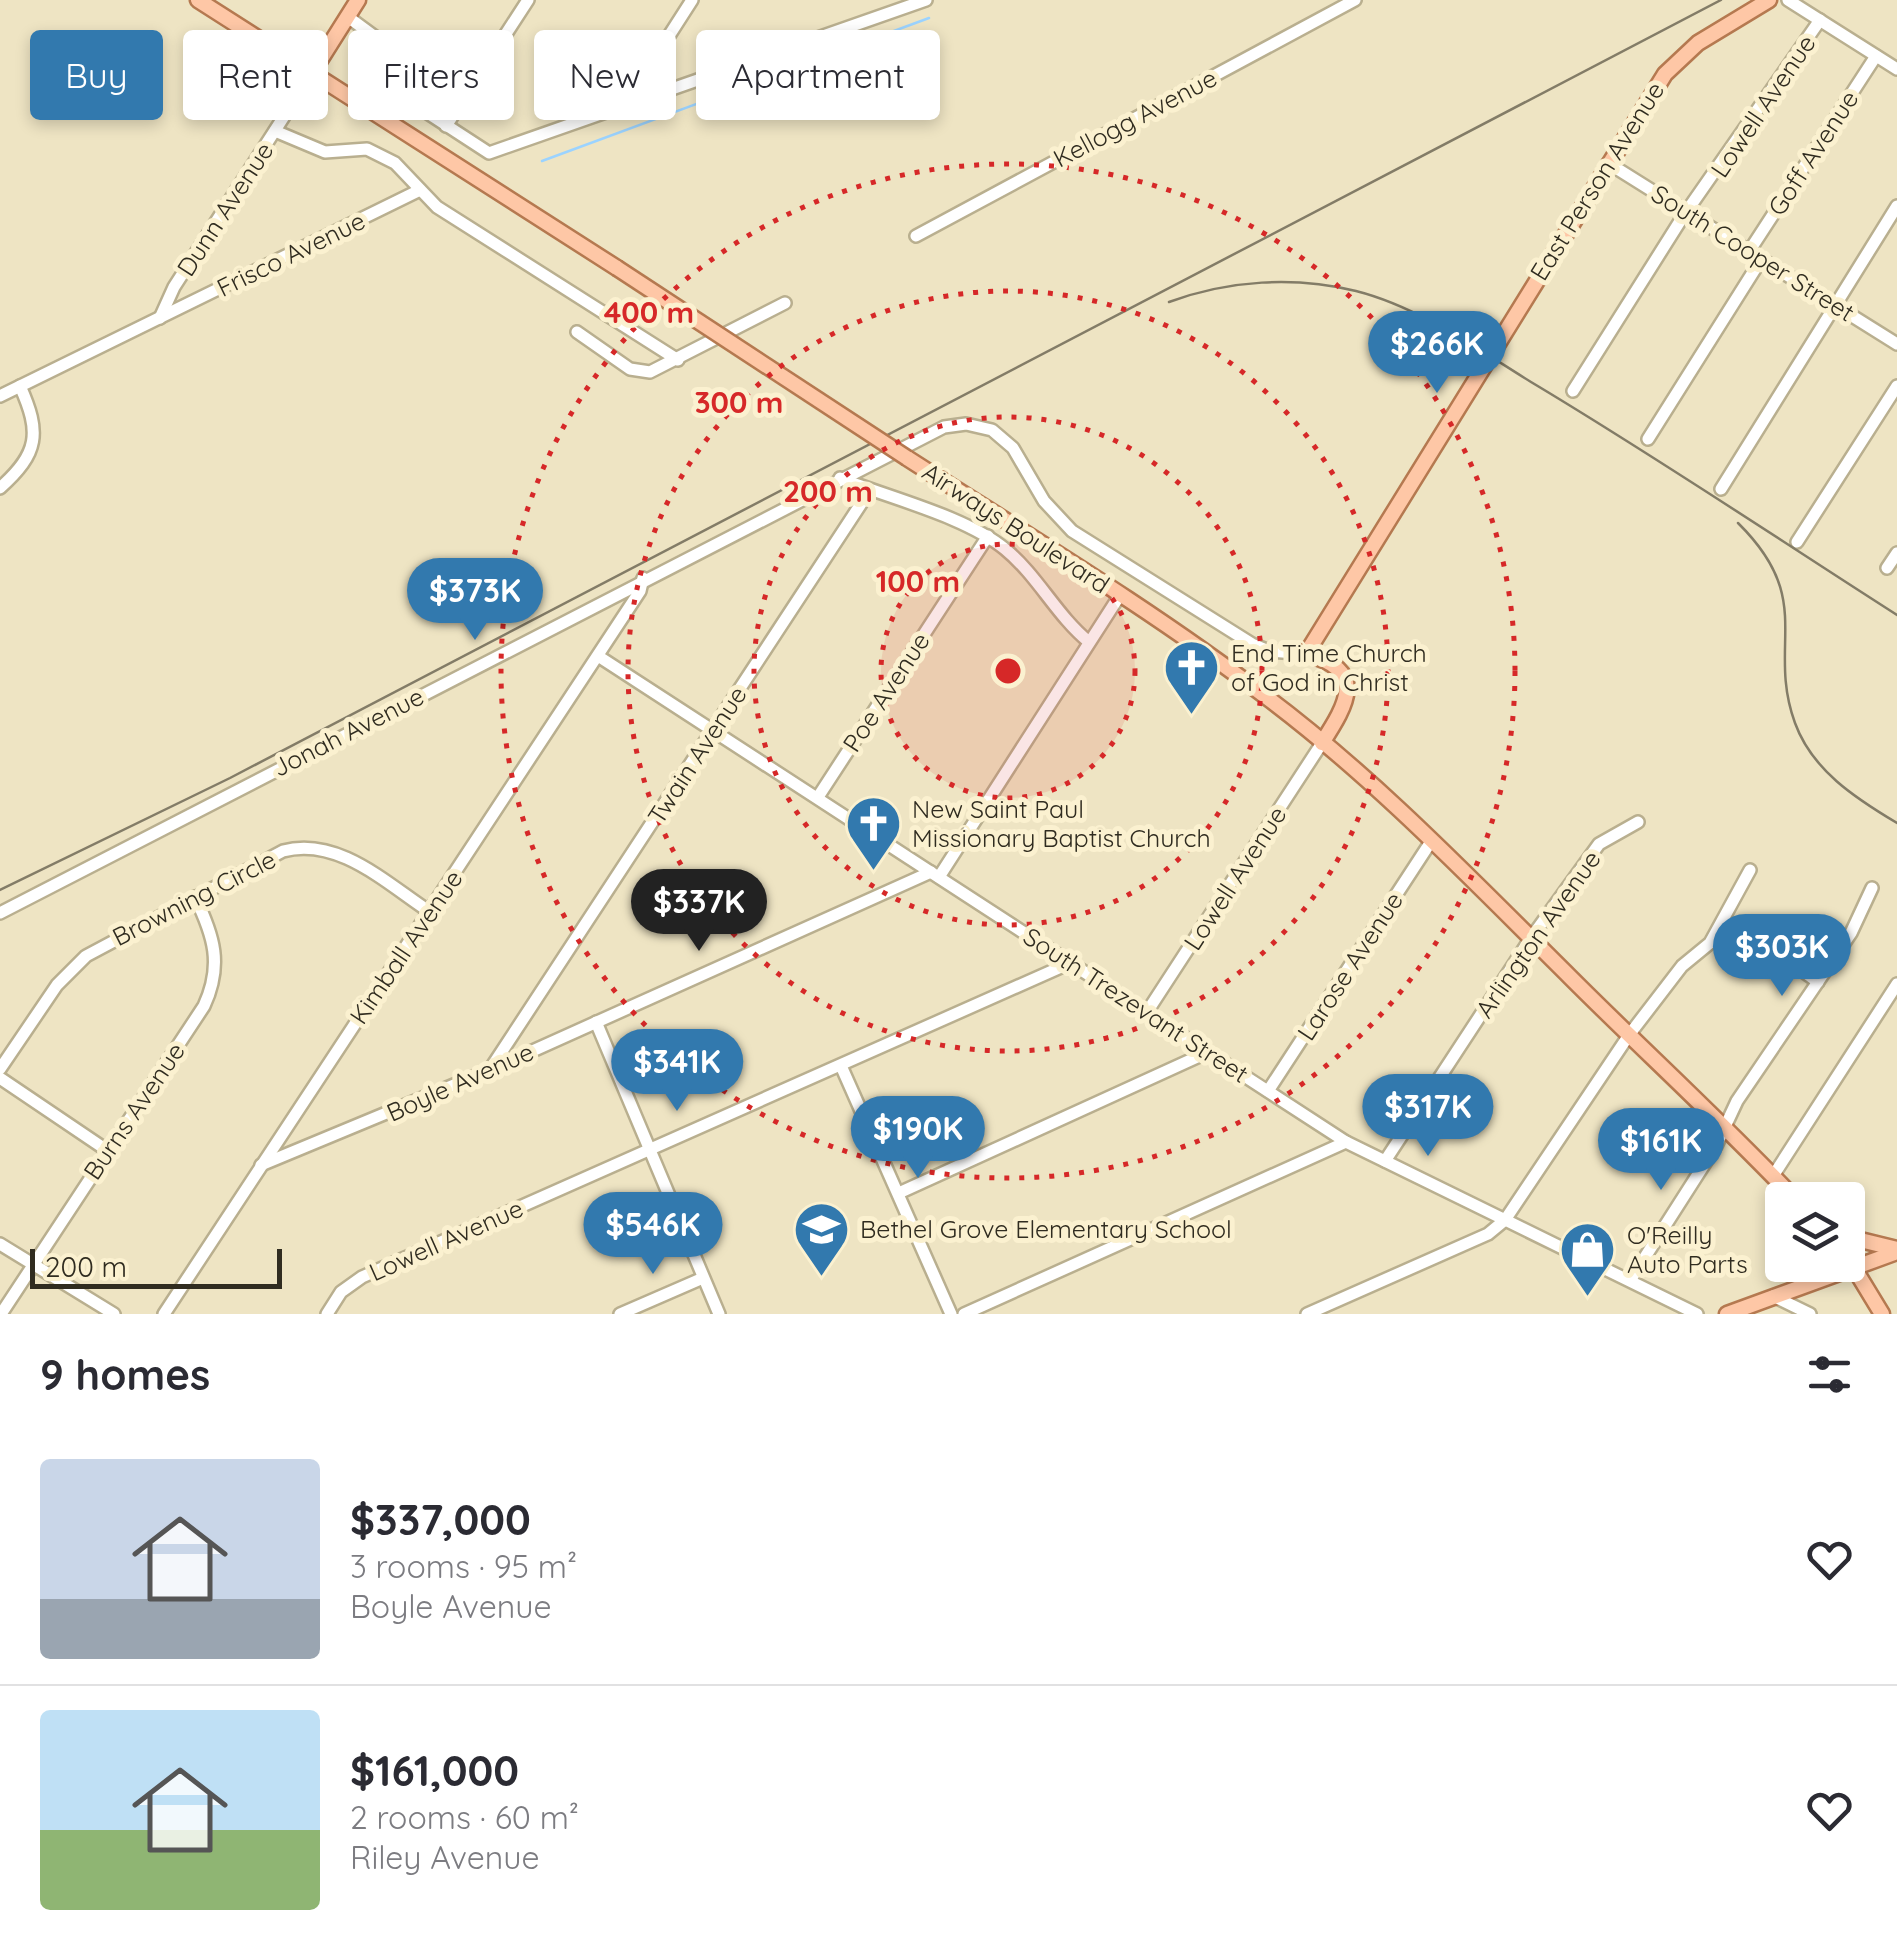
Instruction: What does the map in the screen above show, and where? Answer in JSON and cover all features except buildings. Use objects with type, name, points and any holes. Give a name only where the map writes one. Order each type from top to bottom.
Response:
[{"type":"main road","name":"Airways Boulevard","points":[[198,0],[244,30]]},
{"type":"main road","name":"Dunn Avenue","points":[[328,49],[358,0]]},
{"type":"main road","name":"East Person Avenue","points":[[1306,654],[1665,74],[1698,43],[1769,0]]},
{"type":"main road","name":"Airways Boulevard","points":[[328,84],[1120,594],[1266,696],[1432,840],[1629,1036],[1726,1125],[1779,1182]]},
{"type":"main road","name":"Airways Boulevard","points":[[1306,654],[1337,668],[1348,686],[1348,702],[1322,743]]},
{"type":"main road","points":[[1865,1243],[1897,1251]]},
{"type":"main road","points":[[1865,1259],[1897,1251]]},
{"type":"main road","points":[[1726,1314],[1806,1282]]},
{"type":"main road","points":[[1863,1282],[1882,1314]]},
{"type":"street","points":[[446,126],[528,0]]},
{"type":"street","points":[[673,30],[692,0]]},
{"type":"street","name":"Kellogg Avenue","points":[[916,236],[1355,0]]},
{"type":"street","points":[[1788,0],[1897,69]]},
{"type":"street","points":[[676,89],[921,1]]},
{"type":"street","points":[[348,17],[386,44],[403,97],[489,153],[589,120]]},
{"type":"street","name":"Lowell Avenue","points":[[1572,391],[1820,20]]},
{"type":"street","name":"Goff Avenue","points":[[1750,250],[1876,56]]},
{"type":"street","name":"Dunn Avenue","points":[[160,318],[174,287],[282,120]]},
{"type":"street","points":[[275,131],[325,152],[368,148],[412,175],[437,207],[678,360]]},
{"type":"street","name":"South Cooper Street","points":[[1608,163],[1897,344]]},
{"type":"street","name":"Frisco Avenue","points":[[0,396],[420,190]]},
{"type":"street","points":[[1721,488],[1897,206]]},
{"type":"street","points":[[1648,439],[1762,258]]},
{"type":"street","points":[[577,332],[639,372],[678,360],[784,303]]},
{"type":"street","points":[[0,488],[22,468],[33,444],[36,420],[20,386]]},
{"type":"street","points":[[1797,542],[1897,386]]},
{"type":"street","name":"Airways Boulevard","points":[[966,424],[992,430],[1013,448],[1044,500],[1072,531],[1252,644],[1269,651],[1306,654]]},
{"type":"street","name":"Jonah Avenue","points":[[0,913],[840,478],[944,427],[966,424]]},
{"type":"street","name":"Airways Boulevard","points":[[840,478],[988,536],[1017,560],[1063,620],[1089,642]]},
{"type":"street","name":"Twain Avenue","points":[[490,1070],[870,490]]},
{"type":"street","name":"Poe Avenue","points":[[818,798],[988,536]]},
{"type":"street","points":[[1887,568],[1897,552]]},
{"type":"street","name":"Kimball Avenue","points":[[164,1314],[598,656],[640,591],[643,578]]},
{"type":"street","points":[[935,874],[1120,594]]},
{"type":"street","name":"South Trezevant Street","points":[[598,656],[1346,1142],[1697,1314]]},
{"type":"street","name":"Lowell Avenue","points":[[1148,1012],[1322,743]]},
{"type":"street","name":"Arlington Avenue","points":[[1386,1161],[1531,938],[1599,844],[1638,822]]},
{"type":"street","name":"Larose Avenue","points":[[1268,1091],[1432,840]]},
{"type":"street","name":"Browning Circle","points":[[0,1069],[75,965],[110,940],[272,856],[314,848],[352,860],[430,912]]},
{"type":"street","points":[[1307,1314],[1488,1234],[1505,1220],[1629,1036],[1682,966],[1710,942],[1750,870]]},
{"type":"street","name":"Boyle Avenue","points":[[261,1164],[274,1163],[935,874]]},
{"type":"street","points":[[1630,1279],[1851,934],[1872,888]]},
{"type":"street","name":"Burns Avenue","points":[[1,1314],[210,994],[216,971],[215,942],[195,897]]},
{"type":"street","points":[[1786,958],[1818,982]]},
{"type":"street","name":"Lowell Avenue","points":[[327,1314],[341,1292],[362,1277],[652,1147],[842,1068],[1070,963]]},
{"type":"street","points":[[1773,1176],[1897,984]]},
{"type":"street","points":[[596,1022],[720,1314]]},
{"type":"street","points":[[901,1192],[1206,1053]]},
{"type":"street","points":[[842,1068],[901,1192],[951,1314]]},
{"type":"street","points":[[0,1078],[108,1151]]},
{"type":"street","points":[[964,1314],[1346,1142]]},
{"type":"street","points":[[0,1244],[114,1314]]},
{"type":"street","points":[[620,1314],[703,1278]]},
{"type":"street","points":[[1800,1285],[1809,1314]]},
{"type":"street","points":[[1772,1296],[1809,1314]]},
{"type":"waterway","points":[[542,161],[929,18]]},
{"type":"railway","points":[[0,890],[230,778],[1721,0]]},
{"type":"railway","points":[[1169,302],[1238,285],[1285,282],[1333,286],[1402,307],[1468,342],[1897,615]]},
{"type":"railway","points":[[1738,523],[1762,551],[1783,599],[1787,695],[1803,740],[1837,781],[1897,823]]},
{"type":"place","name":"End Time Church of God in Christ","points":[[1192,716]]},
{"type":"place","name":"New Saint Paul Missionary Baptist Church","points":[[873,872]]},
{"type":"place","name":"Bethel Grove Elementary School","points":[[821,1278]]},
{"type":"place","name":"O'Reilly Auto Parts","points":[[1588,1298]]}]
